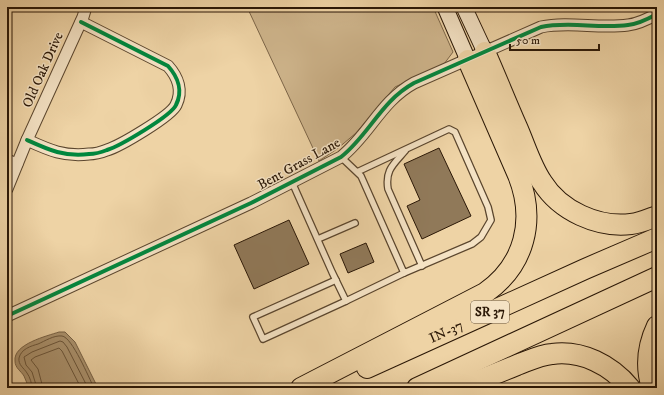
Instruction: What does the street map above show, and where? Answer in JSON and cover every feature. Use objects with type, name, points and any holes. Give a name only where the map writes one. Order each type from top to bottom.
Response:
[{"type":"highway","points":[[477,56],[542,182],[553,196],[575,212],[606,224],[630,224],[657,216]]},
{"type":"highway","points":[[301,388],[485,293],[493,287],[510,269],[524,241],[527,226],[525,194],[477,56]]},
{"type":"highway","name":"IN-37","points":[[324,388],[585,269],[657,238]]},
{"type":"highway","name":"SR 37","points":[[417,388],[657,277]]},
{"type":"highway","points":[[652,388],[649,379],[647,358],[657,326]]},
{"type":"highway","points":[[460,388],[536,358],[552,354],[582,356],[603,364],[630,388]]},
{"type":"street","name":"Old Oak Drive","points":[[7,189],[12,162],[27,140],[81,22],[86,7]]},
{"type":"street","points":[[444,7],[477,56]]},
{"type":"street","points":[[464,7],[477,56]]},
{"type":"street","name":"Bent Grass Lane","points":[[7,316],[251,203],[341,157],[353,147],[392,100],[402,90],[414,83],[548,25],[628,25],[640,22],[657,14]]},
{"type":"street","points":[[27,140],[56,153],[73,155],[107,151],[126,141],[165,116],[176,107],[179,98],[178,81],[175,73],[168,66],[81,22]]},
{"type":"lane","points":[[336,280],[253,317],[263,339],[404,273],[472,244],[481,237],[490,220],[488,207],[455,132],[448,130],[357,172]]},
{"type":"lane","points":[[406,149],[391,168],[387,179],[388,189],[422,266]]},
{"type":"lane","points":[[341,157],[361,176],[404,273]]},
{"type":"lane","points":[[292,182],[346,301]]},
{"type":"lane","points":[[318,240],[355,223]]},
{"type":"shaded area","points":[[247,7],[433,7],[453,52],[444,64],[395,87],[356,133],[337,149],[319,161]]},
{"type":"water","points":[[59,332],[65,332],[75,342],[98,388],[29,388],[24,376],[16,366],[16,355],[25,345],[39,338]]},
{"type":"building","points":[[439,148],[471,216],[422,239],[407,206],[420,200],[404,164]]},
{"type":"building","points":[[289,220],[309,264],[254,289],[234,245]]},
{"type":"building","points":[[366,243],[374,262],[348,273],[340,254]]},
{"type":"cycle path","points":[[7,316],[251,203],[341,157],[360,139],[393,99],[414,83],[541,27],[552,25],[628,25],[657,14]]},
{"type":"cycle path","points":[[27,140],[50,150],[64,154],[80,155],[98,153],[133,137],[165,116],[176,105],[179,95],[177,79],[168,66],[81,22]]}]
